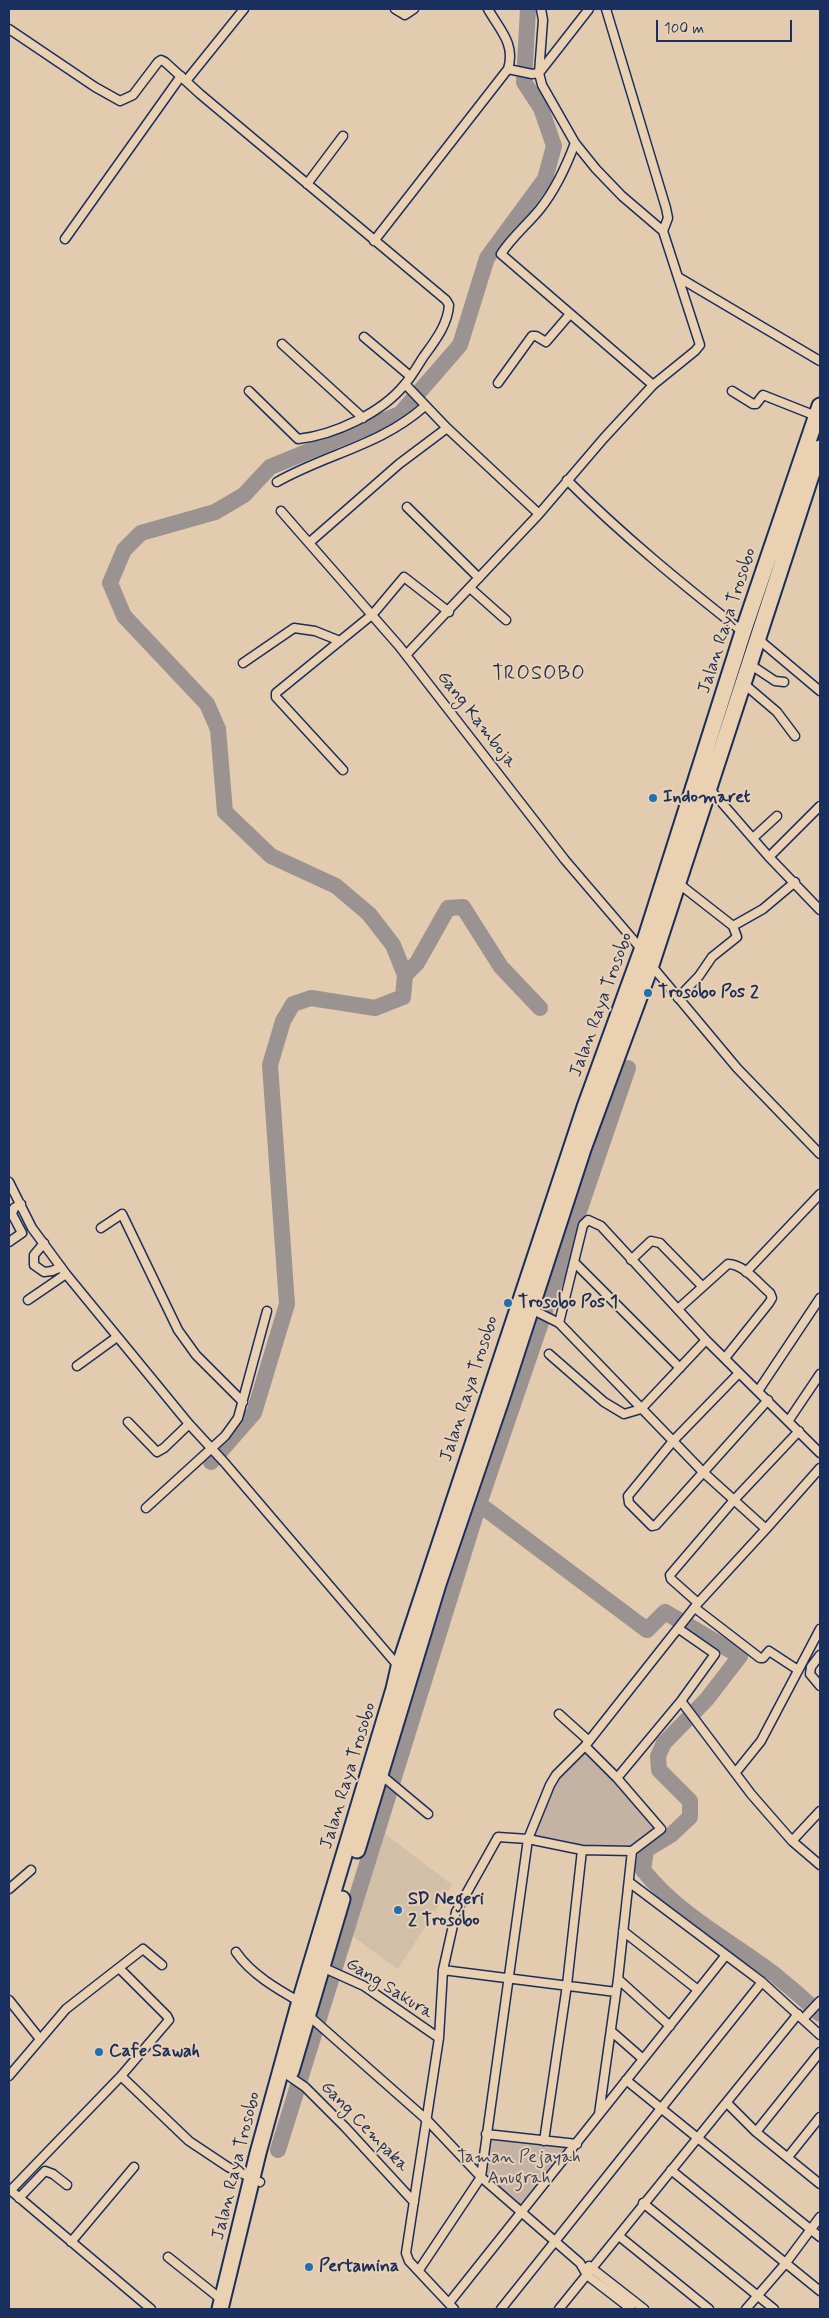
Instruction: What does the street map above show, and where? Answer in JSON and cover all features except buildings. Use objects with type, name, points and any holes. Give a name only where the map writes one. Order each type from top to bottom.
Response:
[{"type":"highway","name":"Jalan Raya Trosobo","points":[[613,1049],[642,950],[743,632],[818,411]]},
{"type":"highway","name":"Jalan Raya Trosobo","points":[[256,2180],[311,2017],[379,1773],[398,1667],[572,1144],[651,965],[748,663],[820,448]]},
{"type":"highway","name":"Jalan Raya Trosobo","points":[[224,2306],[300,2002],[379,1773],[427,1619],[533,1309],[607,1065]]},
{"type":"street","points":[[65,238],[148,119],[244,9]]},
{"type":"street","points":[[395,9],[406,15],[414,9]]},
{"type":"street","points":[[374,241],[511,69],[510,46],[488,9]]},
{"type":"street","points":[[406,655],[449,612],[539,514],[567,480],[653,385],[700,345],[663,232],[622,196],[575,143],[536,74],[543,20],[541,9]]},
{"type":"street","points":[[536,74],[589,9]]},
{"type":"street","points":[[606,9],[666,208],[668,218],[663,232]]},
{"type":"street","points":[[9,29],[95,87],[120,101],[133,95],[159,60],[165,62],[449,304],[446,320],[410,376],[407,386],[363,418],[337,428],[298,439],[249,390]]},
{"type":"street","points":[[511,69],[536,74]]},
{"type":"street","points":[[307,184],[343,136]]},
{"type":"street","points":[[575,143],[562,177],[541,208],[511,239],[501,254],[653,385]]},
{"type":"street","points":[[678,277],[820,361]]},
{"type":"street","points":[[498,383],[532,336],[534,335],[546,342],[570,314]]},
{"type":"street","points":[[364,337],[410,376]]},
{"type":"street","points":[[282,344],[363,418]]},
{"type":"street","points":[[407,386],[447,428],[539,514]]},
{"type":"street","points":[[732,391],[753,404],[757,403],[762,395],[818,411]]},
{"type":"street","points":[[278,482],[297,471],[381,437],[412,418],[424,404]]},
{"type":"street","points":[[310,542],[399,464],[447,428]]},
{"type":"street","points":[[567,480],[600,513],[673,577],[743,632]]},
{"type":"street","points":[[407,507],[479,578]]},
{"type":"street","name":"Gang Kamboja","points":[[282,511],[373,614],[565,860],[642,950]]},
{"type":"street","points":[[343,770],[275,696],[373,614],[405,576],[449,612]]},
{"type":"street","points":[[470,588],[506,620]]},
{"type":"street","points":[[243,663],[294,628],[315,631],[340,641]]},
{"type":"street","points":[[757,638],[820,691]]},
{"type":"street","points":[[748,663],[775,681],[784,682]]},
{"type":"street","points":[[743,683],[777,712],[795,736]]},
{"type":"street","points":[[708,788],[769,857],[820,910]]},
{"type":"street","points":[[769,857],[820,806]]},
{"type":"street","points":[[752,838],[777,816]]},
{"type":"street","points":[[733,926],[763,909],[795,882]]},
{"type":"street","points":[[678,883],[733,926],[737,937],[712,957],[699,976],[678,998]]},
{"type":"street","points":[[651,965],[737,1068],[820,1154]]},
{"type":"street","points":[[9,1182],[32,1228],[66,1274],[189,1424],[224,1462],[398,1667]]},
{"type":"street","points":[[746,1272],[820,1194]]},
{"type":"street","points":[[9,1242],[22,1233],[12,1214],[14,1208],[21,1204]]},
{"type":"street","points":[[101,1228],[122,1214],[178,1330],[196,1355],[243,1402]]},
{"type":"street","points":[[559,1323],[582,1225],[588,1220],[602,1226],[706,1340],[820,1453]]},
{"type":"street","points":[[631,1260],[651,1241],[660,1242],[702,1286]]},
{"type":"street","points":[[44,1243],[34,1255],[33,1261],[35,1266],[41,1271],[48,1272],[61,1266]]},
{"type":"street","points":[[574,1262],[680,1368]]},
{"type":"street","points":[[678,1309],[728,1264],[735,1265],[746,1272],[770,1294],[771,1300],[725,1358]]},
{"type":"street","points":[[28,1300],[66,1274]]},
{"type":"street","points":[[758,1391],[820,1298]]},
{"type":"street","points":[[533,1309],[559,1323],[703,1472],[766,1529]]},
{"type":"street","points":[[146,1508],[212,1450],[234,1424],[241,1412],[268,1310]]},
{"type":"street","points":[[77,1366],[117,1337]]},
{"type":"street","points":[[549,1354],[612,1409],[624,1414],[641,1409],[706,1340]]},
{"type":"street","points":[[739,1373],[673,1441],[628,1496],[629,1502],[655,1526],[768,1400]]},
{"type":"street","points":[[788,1420],[820,1374]]},
{"type":"street","points":[[128,1422],[157,1452],[164,1448],[189,1424]]},
{"type":"street","points":[[798,1670],[769,1651],[763,1658],[760,1658],[696,1605],[670,1576],[734,1500],[799,1431]]},
{"type":"street","points":[[419,2270],[481,2177],[528,1839],[550,1786],[556,1776],[587,1744],[680,1628],[696,1605],[820,1468]]},
{"type":"street","points":[[617,1778],[683,1703],[715,1654],[680,1628]]},
{"type":"street","points":[[736,1772],[761,1741],[820,1629]]},
{"type":"street","points":[[820,1655],[810,1672],[810,1676],[820,1686]]},
{"type":"street","points":[[683,1703],[751,1794],[792,1841],[820,1865]]},
{"type":"street","points":[[558,1714],[661,1828],[632,1851],[582,1850],[528,1839],[498,1837],[456,1912],[443,1970],[439,2038],[406,2255],[452,2306],[522,2211],[726,1955]]},
{"type":"street","points":[[379,1773],[428,1814]]},
{"type":"street","points":[[792,1841],[820,1811]]},
{"type":"street","points":[[544,2141],[567,1985],[582,1850]]},
{"type":"street","points":[[599,2116],[618,1979],[632,1851]]},
{"type":"street","points":[[9,1889],[31,1870]]},
{"type":"street","points":[[629,1882],[806,2013],[820,2035]]},
{"type":"street","points":[[623,1931],[698,1990]]},
{"type":"street","points":[[9,2076],[40,2039],[78,1999],[120,1969],[143,1949],[162,1965]]},
{"type":"street","points":[[236,1952],[243,1962],[278,1990],[300,2002]]},
{"type":"street","name":"Gang Sakura","points":[[325,1968],[364,1986],[439,2038]]},
{"type":"street","points":[[120,1969],[169,2020],[121,2076],[10,2190],[151,2309]]},
{"type":"street","points":[[443,1970],[616,1992]]},
{"type":"street","points":[[618,1979],[670,2026]]},
{"type":"street","points":[[501,2309],[762,1982]]},
{"type":"street","points":[[9,2000],[40,2039]]},
{"type":"street","points":[[559,2309],[726,2103],[806,2013],[820,2001]]},
{"type":"street","points":[[311,2017],[427,2120],[481,2177],[580,2263],[587,2275],[630,2309]]},
{"type":"street","points":[[611,2031],[644,2059]]},
{"type":"street","points":[[756,2132],[820,2052]]},
{"type":"street","points":[[121,2076],[189,2141],[228,2167],[256,2180]]},
{"type":"street","name":"Gang Cempaka","points":[[291,2078],[304,2086],[414,2202]]},
{"type":"street","points":[[626,2080],[662,2107],[820,2237]]},
{"type":"street","points":[[726,2103],[756,2132],[820,2184]]},
{"type":"street","points":[[788,2157],[820,2117]]},
{"type":"street","points":[[486,2134],[576,2144]]},
{"type":"street","points":[[71,2242],[134,2167]]},
{"type":"street","points":[[671,2170],[820,2291]]},
{"type":"street","points":[[19,2198],[45,2171],[53,2174],[67,2185]]},
{"type":"street","points":[[643,2204],[774,2309]]},
{"type":"street","points":[[746,2309],[785,2264],[820,2217]]},
{"type":"street","points":[[619,2236],[709,2309]]},
{"type":"street","points":[[168,2257],[224,2306]]},
{"type":"street","points":[[580,2263],[594,2268],[644,2309]]},
{"type":"shaded area","name":"SD Negeri 2 Trosobo","points":[[384,1833],[452,1885],[398,1969],[351,1935]]},
{"type":"green space","points":[[585,1748],[660,1829],[630,1850],[582,1846],[531,1837],[557,1777]]},
{"type":"green space","name":"Taman Pejayah Anugrah","points":[[486,2134],[577,2144],[522,2211],[481,2177]]},
{"type":"waterway","points":[[211,1462],[254,1413],[287,1304],[270,1065],[283,1021],[293,1004],[311,998],[375,1008],[403,997],[405,975],[393,945],[369,914],[336,886],[271,856],[225,812],[218,729],[207,704],[124,616],[110,583],[124,550],[141,533],[215,512],[244,495],[270,467],[400,414],[460,345],[487,258],[545,179],[554,146],[541,108],[524,82],[528,9]]},
{"type":"waterway","points":[[405,975],[417,963],[448,908],[463,907],[501,967],[540,1008]]},
{"type":"waterway","points":[[278,2150],[479,1504],[628,1068]]},
{"type":"waterway","points":[[479,1504],[647,1630],[665,1612],[740,1656],[707,1699],[664,1743],[658,1756],[659,1770],[690,1801],[690,1817],[671,1835],[646,1850],[643,1870],[657,1886],[688,1914],[774,1974],[820,2014]]},
{"type":"place","name":"Indomaret","points":[[653,798]]},
{"type":"place","name":"Trosobo Pos 2","points":[[648,993]]},
{"type":"place","name":"Trosobo Pos 1","points":[[508,1303]]},
{"type":"place","name":"SD Negeri 2 Trosobo","points":[[398,1910]]},
{"type":"place","name":"Cafe Sawah","points":[[99,2052]]},
{"type":"place","name":"Pertamina","points":[[309,2267]]},
{"type":"district","name":"TROSOBO","points":[[539,675]]}]
